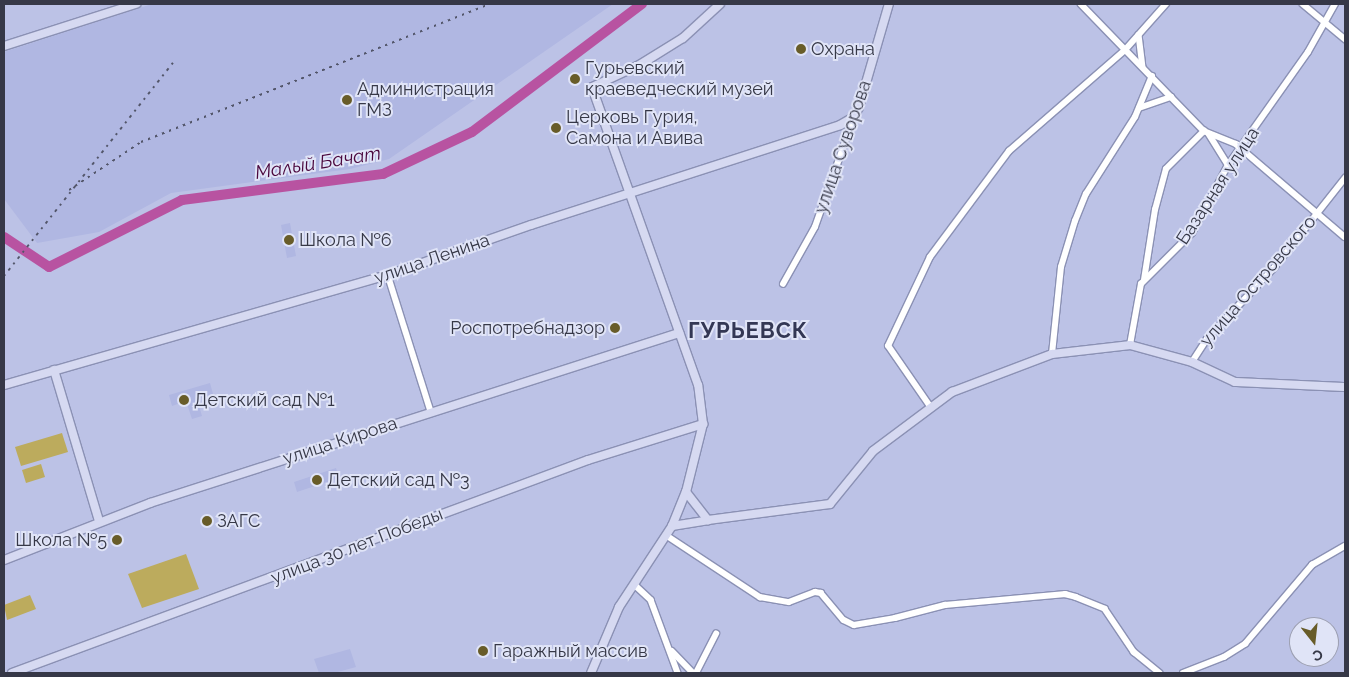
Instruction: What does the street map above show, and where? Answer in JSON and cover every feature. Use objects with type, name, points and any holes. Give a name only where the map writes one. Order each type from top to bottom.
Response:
[{"type":"street","points":[[4,46],[136,4]]},
{"type":"street","points":[[591,673],[607,632],[634,584],[672,526],[686,492],[703,424],[698,385],[592,87],[641,64],[683,38],[720,4]]},
{"type":"street","name":"улица Суворова","points":[[783,284],[815,227],[854,117],[889,4]]},
{"type":"street","points":[[1081,4],[1206,132],[1228,165]]},
{"type":"street","points":[[930,408],[888,346],[930,257],[1009,151],[1125,50],[1166,4]]},
{"type":"street","points":[[1303,4],[1345,39]]},
{"type":"street","name":"Базарная улица","points":[[1144,280],[1192,233],[1228,165],[1290,79],[1335,4]]},
{"type":"street","points":[[1139,35],[1143,67]]},
{"type":"street","points":[[1052,354],[1061,267],[1075,221],[1086,194],[1139,108],[1152,76]]},
{"type":"street","points":[[1139,108],[1171,97]]},
{"type":"street","name":"улица Ленина","points":[[4,385],[388,275],[630,194],[812,136],[854,117]]},
{"type":"street","points":[[1206,132],[1241,148],[1345,237]]},
{"type":"street","points":[[1130,345],[1144,280],[1155,210],[1166,169],[1206,132]]},
{"type":"street","name":"улица Островского","points":[[1192,362],[1207,339],[1264,281],[1345,178]]},
{"type":"street","points":[[388,275],[431,411]]},
{"type":"street","name":"улица Кирова","points":[[4,560],[99,521],[431,411],[679,333]]},
{"type":"street","points":[[672,526],[830,504],[873,451],[952,392],[1052,354],[1130,345],[1192,362],[1235,382],[1345,387]]},
{"type":"street","points":[[54,370],[99,521]]},
{"type":"street","name":"улица 30 лет Победы","points":[[12,673],[588,460],[703,424]]},
{"type":"street","points":[[686,492],[708,520]]},
{"type":"street","points":[[666,536],[760,598],[789,602],[815,592],[821,593],[844,620],[854,625],[895,618],[945,605],[1064,594],[1076,597],[1105,609],[1134,652],[1160,673]]},
{"type":"street","points":[[1183,673],[1224,657],[1245,644],[1312,565],[1345,546]]},
{"type":"street","points":[[634,584],[651,600],[678,673]]},
{"type":"street","points":[[670,650],[698,672],[716,634]]},
{"type":"shaded area","points":[[152,4],[613,4],[389,159],[350,169],[171,193],[99,232],[37,243],[4,199],[4,52]]},
{"type":"shaded area","name":"Школа №6","points":[[290,223],[296,256],[287,258],[281,225]]},
{"type":"shaded area","name":"Детский сад №1","points":[[210,383],[213,394],[197,399],[202,416],[192,419],[186,401],[172,406],[169,395]]},
{"type":"shaded area","points":[[62,433],[68,452],[21,466],[15,447]]},
{"type":"shaded area","points":[[41,464],[45,477],[26,483],[22,470]]},
{"type":"shaded area","name":"Детский сад №3","points":[[336,468],[339,478],[297,492],[294,482]]},
{"type":"shaded area","points":[[186,554],[199,589],[142,608],[128,574]]},
{"type":"shaded area","points":[[30,595],[36,609],[7,620],[4,605]]},
{"type":"shaded area","points":[[350,649],[356,667],[334,673],[319,673],[314,659]]},
{"type":"waterway","name":"Малый Бачат","points":[[4,237],[49,267],[182,200],[383,174],[472,132],[642,4]]},
{"type":"railway","points":[[69,190],[141,142],[489,4]]},
{"type":"railway","points":[[4,276],[176,59]]},
{"type":"place","name":"Охрана","points":[[801,49]]},
{"type":"place","name":"Гурьевский краеведческий музей","points":[[575,79]]},
{"type":"place","name":"Администрация ГМЗ","points":[[347,100]]},
{"type":"place","name":"Церковь Гурия, Самона и Авива","points":[[556,128]]},
{"type":"place","name":"Школа №6","points":[[289,240]]},
{"type":"place","name":"Роспотребнадзор","points":[[615,328]]},
{"type":"place","name":"Детский сад №1","points":[[184,400]]},
{"type":"place","name":"Детский сад №3","points":[[317,480]]},
{"type":"place","name":"ЗАГС","points":[[207,521]]},
{"type":"place","name":"Школа №5","points":[[117,540]]},
{"type":"place","name":"Гаражный массив","points":[[483,651]]},
{"type":"district","name":"ГУРЬЕВСК","points":[[748,331]]}]
